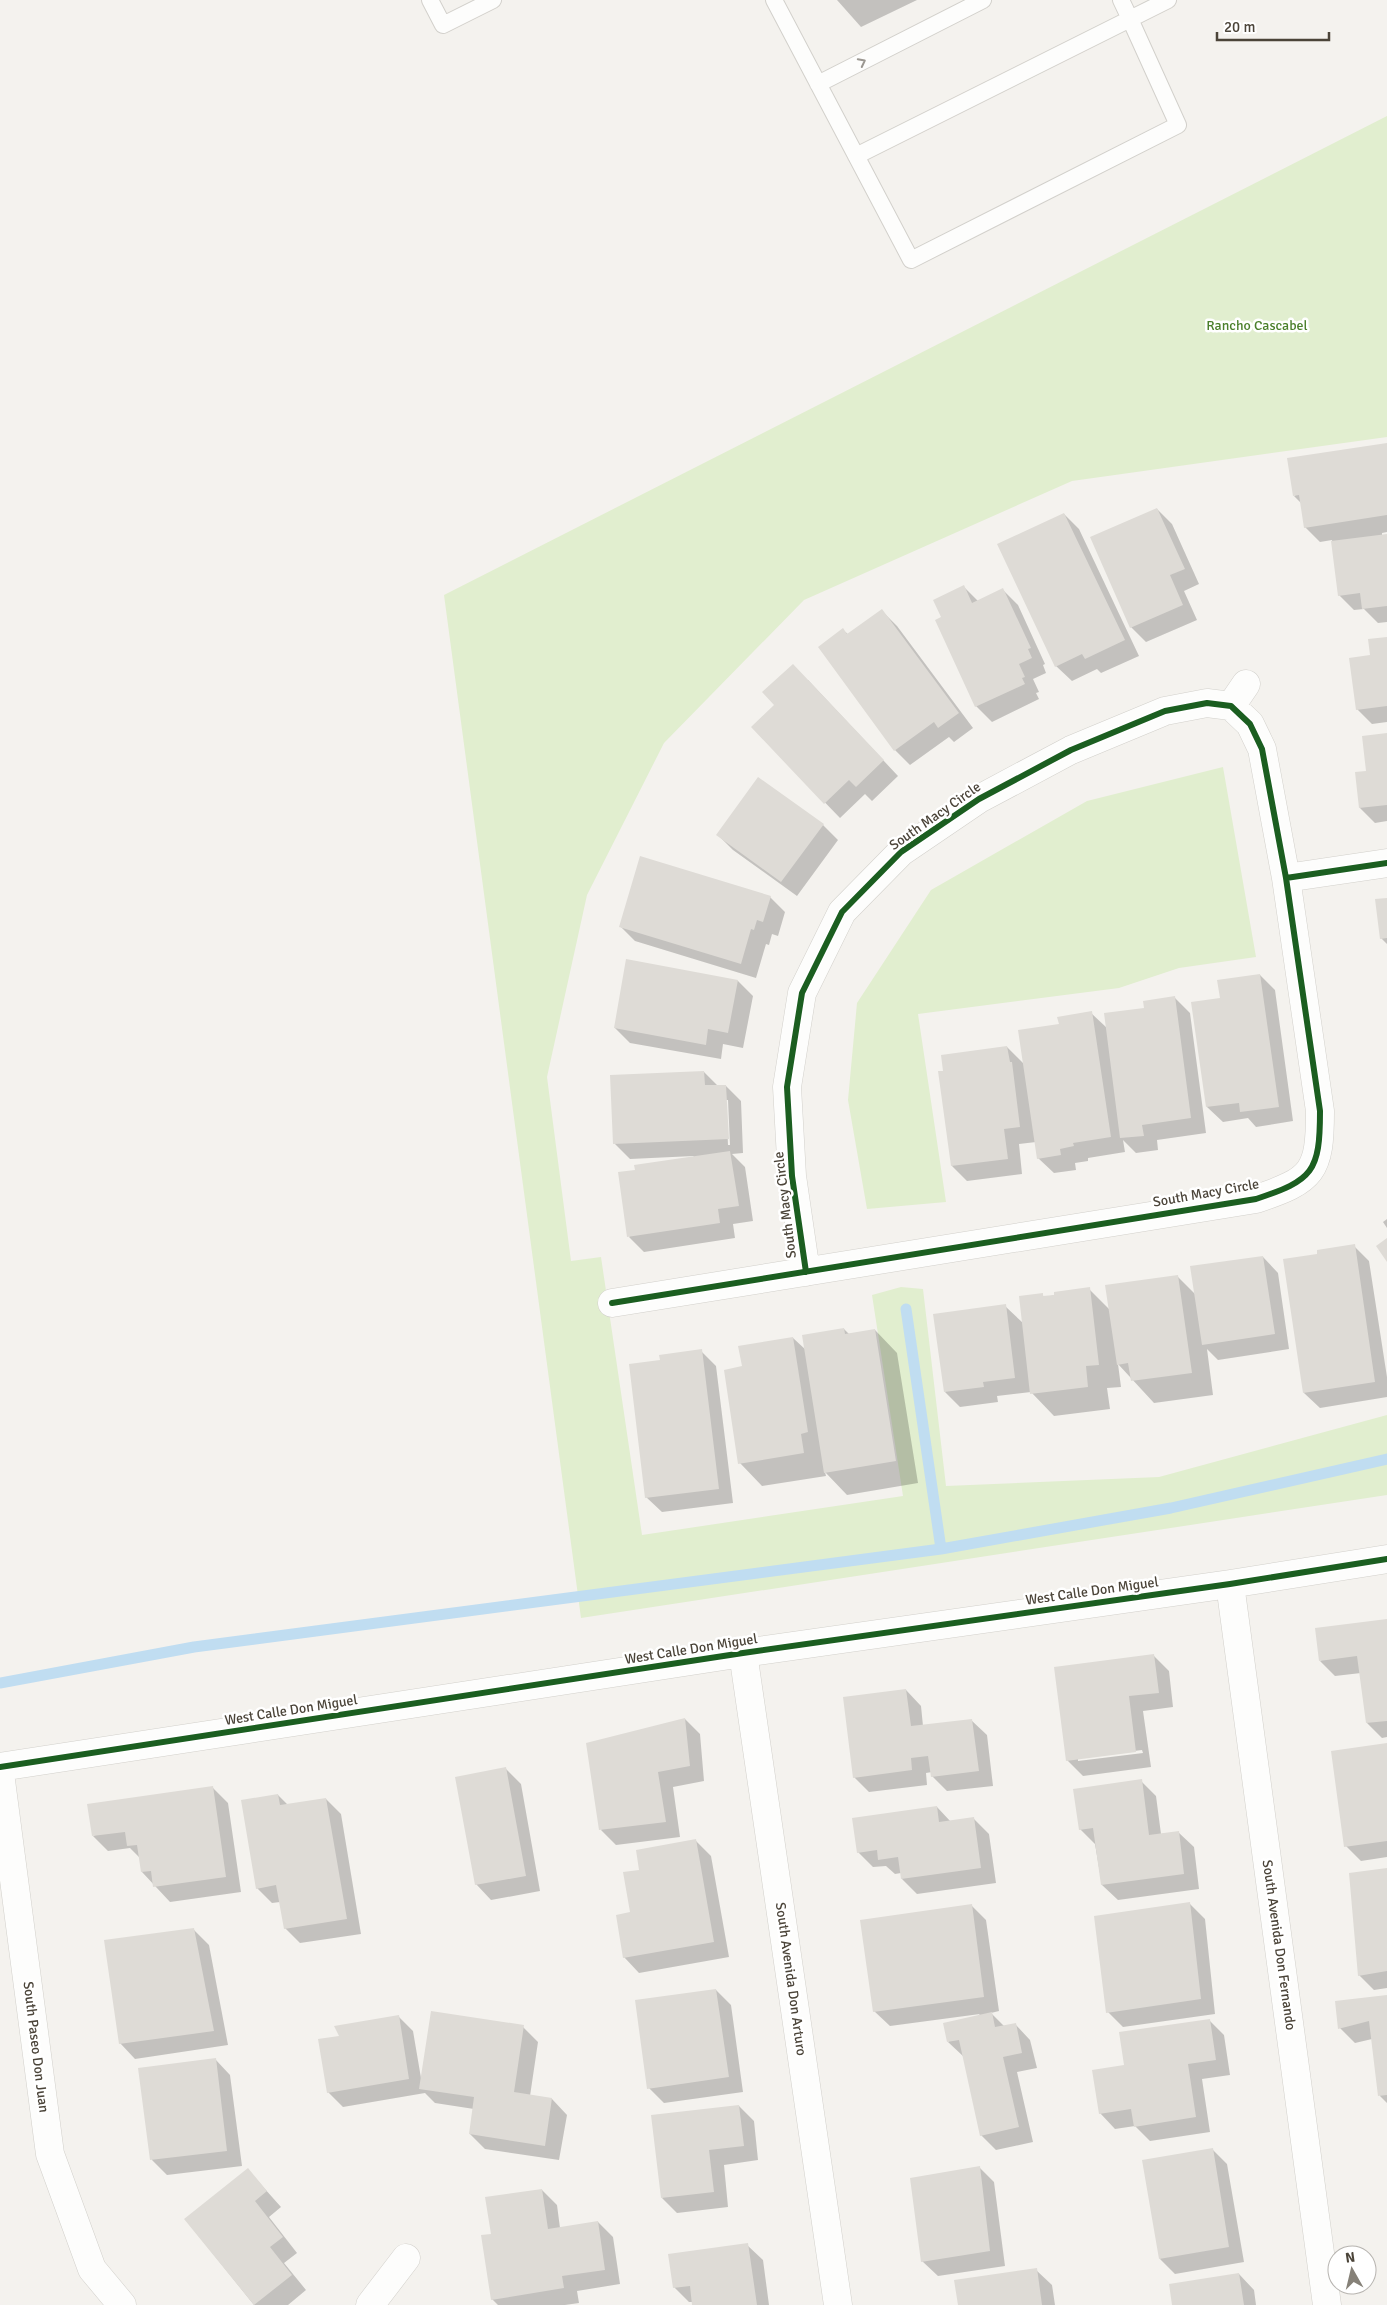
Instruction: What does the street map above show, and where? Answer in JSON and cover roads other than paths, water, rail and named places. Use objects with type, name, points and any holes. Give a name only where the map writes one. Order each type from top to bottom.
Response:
[{"type":"street","points":[[1231,706],[1246,684]]},
{"type":"street","name":"South Macy Circle","points":[[612,1304],[1256,1198],[1283,1190],[1309,1175],[1320,1146],[1320,1112],[1286,878],[1262,749],[1250,724],[1231,706],[1207,703],[1165,711],[1071,750],[979,799],[902,852],[842,912],[802,993],[787,1087],[792,1176],[806,1272]]},
{"type":"street","points":[[1286,878],[1387,863]]},
{"type":"street","name":"West Calle Don Miguel","points":[[0,1767],[743,1653],[1230,1584],[1387,1559]]},
{"type":"street","name":"South Avenida Don Fernando","points":[[1230,1584],[1327,2305]]},
{"type":"street","name":"South Avenida Don Arturo","points":[[743,1653],[838,2305]]},
{"type":"street","name":"South Paseo Don Juan","points":[[0,1773],[50,2154],[92,2269],[122,2305]]},
{"type":"street","points":[[370,2305],[406,2258]]},
{"type":"lane","points":[[430,0],[443,25],[493,0]]},
{"type":"lane","points":[[774,0],[911,260],[1178,125],[1121,0]]},
{"type":"lane","points":[[818,84],[983,0]]},
{"type":"lane","points":[[856,156],[1168,0]]},
{"type":"waterway","points":[[906,1309],[941,1549]]},
{"type":"waterway","points":[[0,1683],[194,1647],[941,1549],[1171,1508],[1387,1459]]},
{"type":"park label","name":"Rancho Cascabel","points":[[1257,325]]}]
